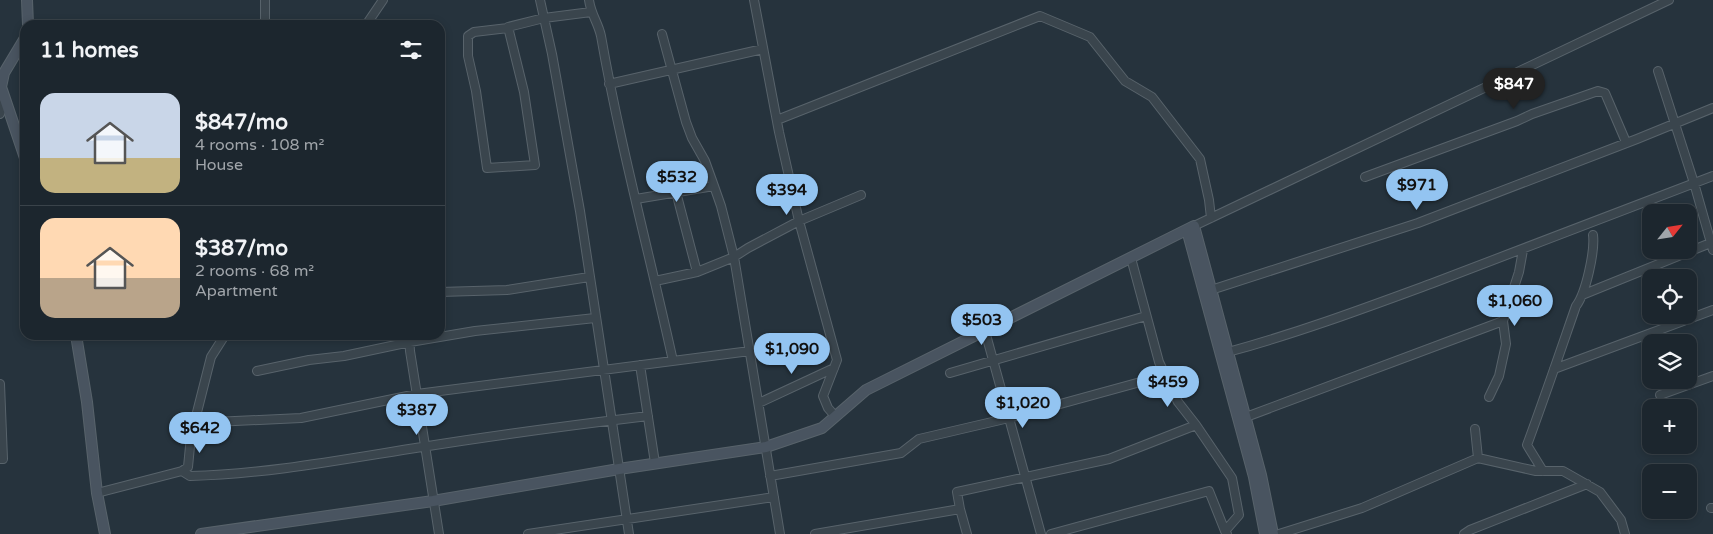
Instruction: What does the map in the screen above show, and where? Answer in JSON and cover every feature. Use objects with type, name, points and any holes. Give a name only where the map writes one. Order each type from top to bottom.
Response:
[{"type":"street","points":[[27,0],[28,20]]},
{"type":"street","points":[[265,20],[266,0]]},
{"type":"street","points":[[370,20],[384,0]]},
{"type":"street","points":[[540,0],[580,211],[629,534]]},
{"type":"street","points":[[589,0],[590,12],[600,33],[609,84],[673,360]]},
{"type":"street","points":[[754,0],[762,48],[799,221],[837,360],[823,396],[828,408],[835,416]]},
{"type":"street","points":[[201,534],[433,501],[655,463],[766,447],[822,428],[866,390],[1190,228],[1669,0]]},
{"type":"street","points":[[508,28],[524,92],[535,165],[487,168],[476,91],[468,56],[468,36],[474,32],[508,28],[544,18],[590,12]]},
{"type":"street","points":[[777,120],[1040,16],[1090,37],[1125,81],[1152,97],[1200,159],[1211,218]]},
{"type":"street","points":[[662,34],[692,138],[705,161],[721,206],[734,258],[780,534]]},
{"type":"street","points":[[20,46],[4,73],[1,88],[20,143]]},
{"type":"street","points":[[609,84],[762,48]]},
{"type":"street","points":[[1582,295],[1712,245],[1658,71]]},
{"type":"street","points":[[1365,177],[1598,91],[1605,93],[1626,142]]},
{"type":"street","points":[[0,114],[5,99]]},
{"type":"street","points":[[1211,290],[1418,223],[1713,108]]},
{"type":"street","points":[[1228,352],[1278,339],[1325,323],[1523,250],[1713,176]]},
{"type":"street","points":[[636,199],[714,186]]},
{"type":"street","points":[[676,192],[697,272]]},
{"type":"street","points":[[655,281],[697,272],[734,258],[748,248],[799,221],[861,195]]},
{"type":"street","points":[[1190,228],[1211,290],[1246,417],[1261,475],[1273,534]]},
{"type":"street","points":[[1190,228],[1254,477],[1265,534]]},
{"type":"street","points":[[1543,471],[1527,445],[1582,295],[1589,272],[1594,244],[1593,235]]},
{"type":"street","points":[[1489,397],[1499,376],[1506,344],[1503,321],[1519,272],[1523,250]]},
{"type":"street","points":[[1131,258],[1159,362],[1164,373],[1178,402],[1232,478],[1239,515],[1226,532]]},
{"type":"street","points":[[445,292],[507,290],[589,277]]},
{"type":"street","points":[[1554,370],[1713,310]]},
{"type":"street","points":[[950,373],[1146,316]]},
{"type":"street","points":[[445,334],[595,318]]},
{"type":"street","points":[[1246,417],[1503,321]]},
{"type":"street","points":[[985,330],[1041,534]]},
{"type":"street","points":[[77,340],[104,534]]},
{"type":"street","points":[[97,493],[182,471],[188,466],[193,423],[211,358],[222,340]]},
{"type":"street","points":[[258,371],[309,360],[344,356],[403,340]]},
{"type":"street","points":[[410,340],[439,534]]},
{"type":"street","points":[[193,423],[301,418],[417,394],[750,351]]},
{"type":"street","points":[[640,365],[655,463]]},
{"type":"street","points":[[759,403],[834,368]]},
{"type":"street","points":[[770,476],[901,453],[919,439],[1008,418],[1155,378],[1164,373]]},
{"type":"street","points":[[1660,394],[1713,376]]},
{"type":"street","points":[[0,384],[3,458],[0,459]]},
{"type":"street","points":[[182,471],[190,476],[220,475],[298,467],[425,446],[648,416]]},
{"type":"street","points":[[967,534],[957,492],[1109,459],[1196,425]]},
{"type":"street","points":[[1474,429],[1478,458]]},
{"type":"street","points":[[1279,534],[1362,508],[1478,458],[1519,468],[1563,471],[1600,492],[1621,520],[1625,534]]},
{"type":"street","points":[[1464,534],[1587,484]]},
{"type":"street","points":[[1051,534],[1209,491],[1226,532]]},
{"type":"street","points":[[528,534],[774,498]]},
{"type":"street","points":[[815,534],[960,509]]}]
